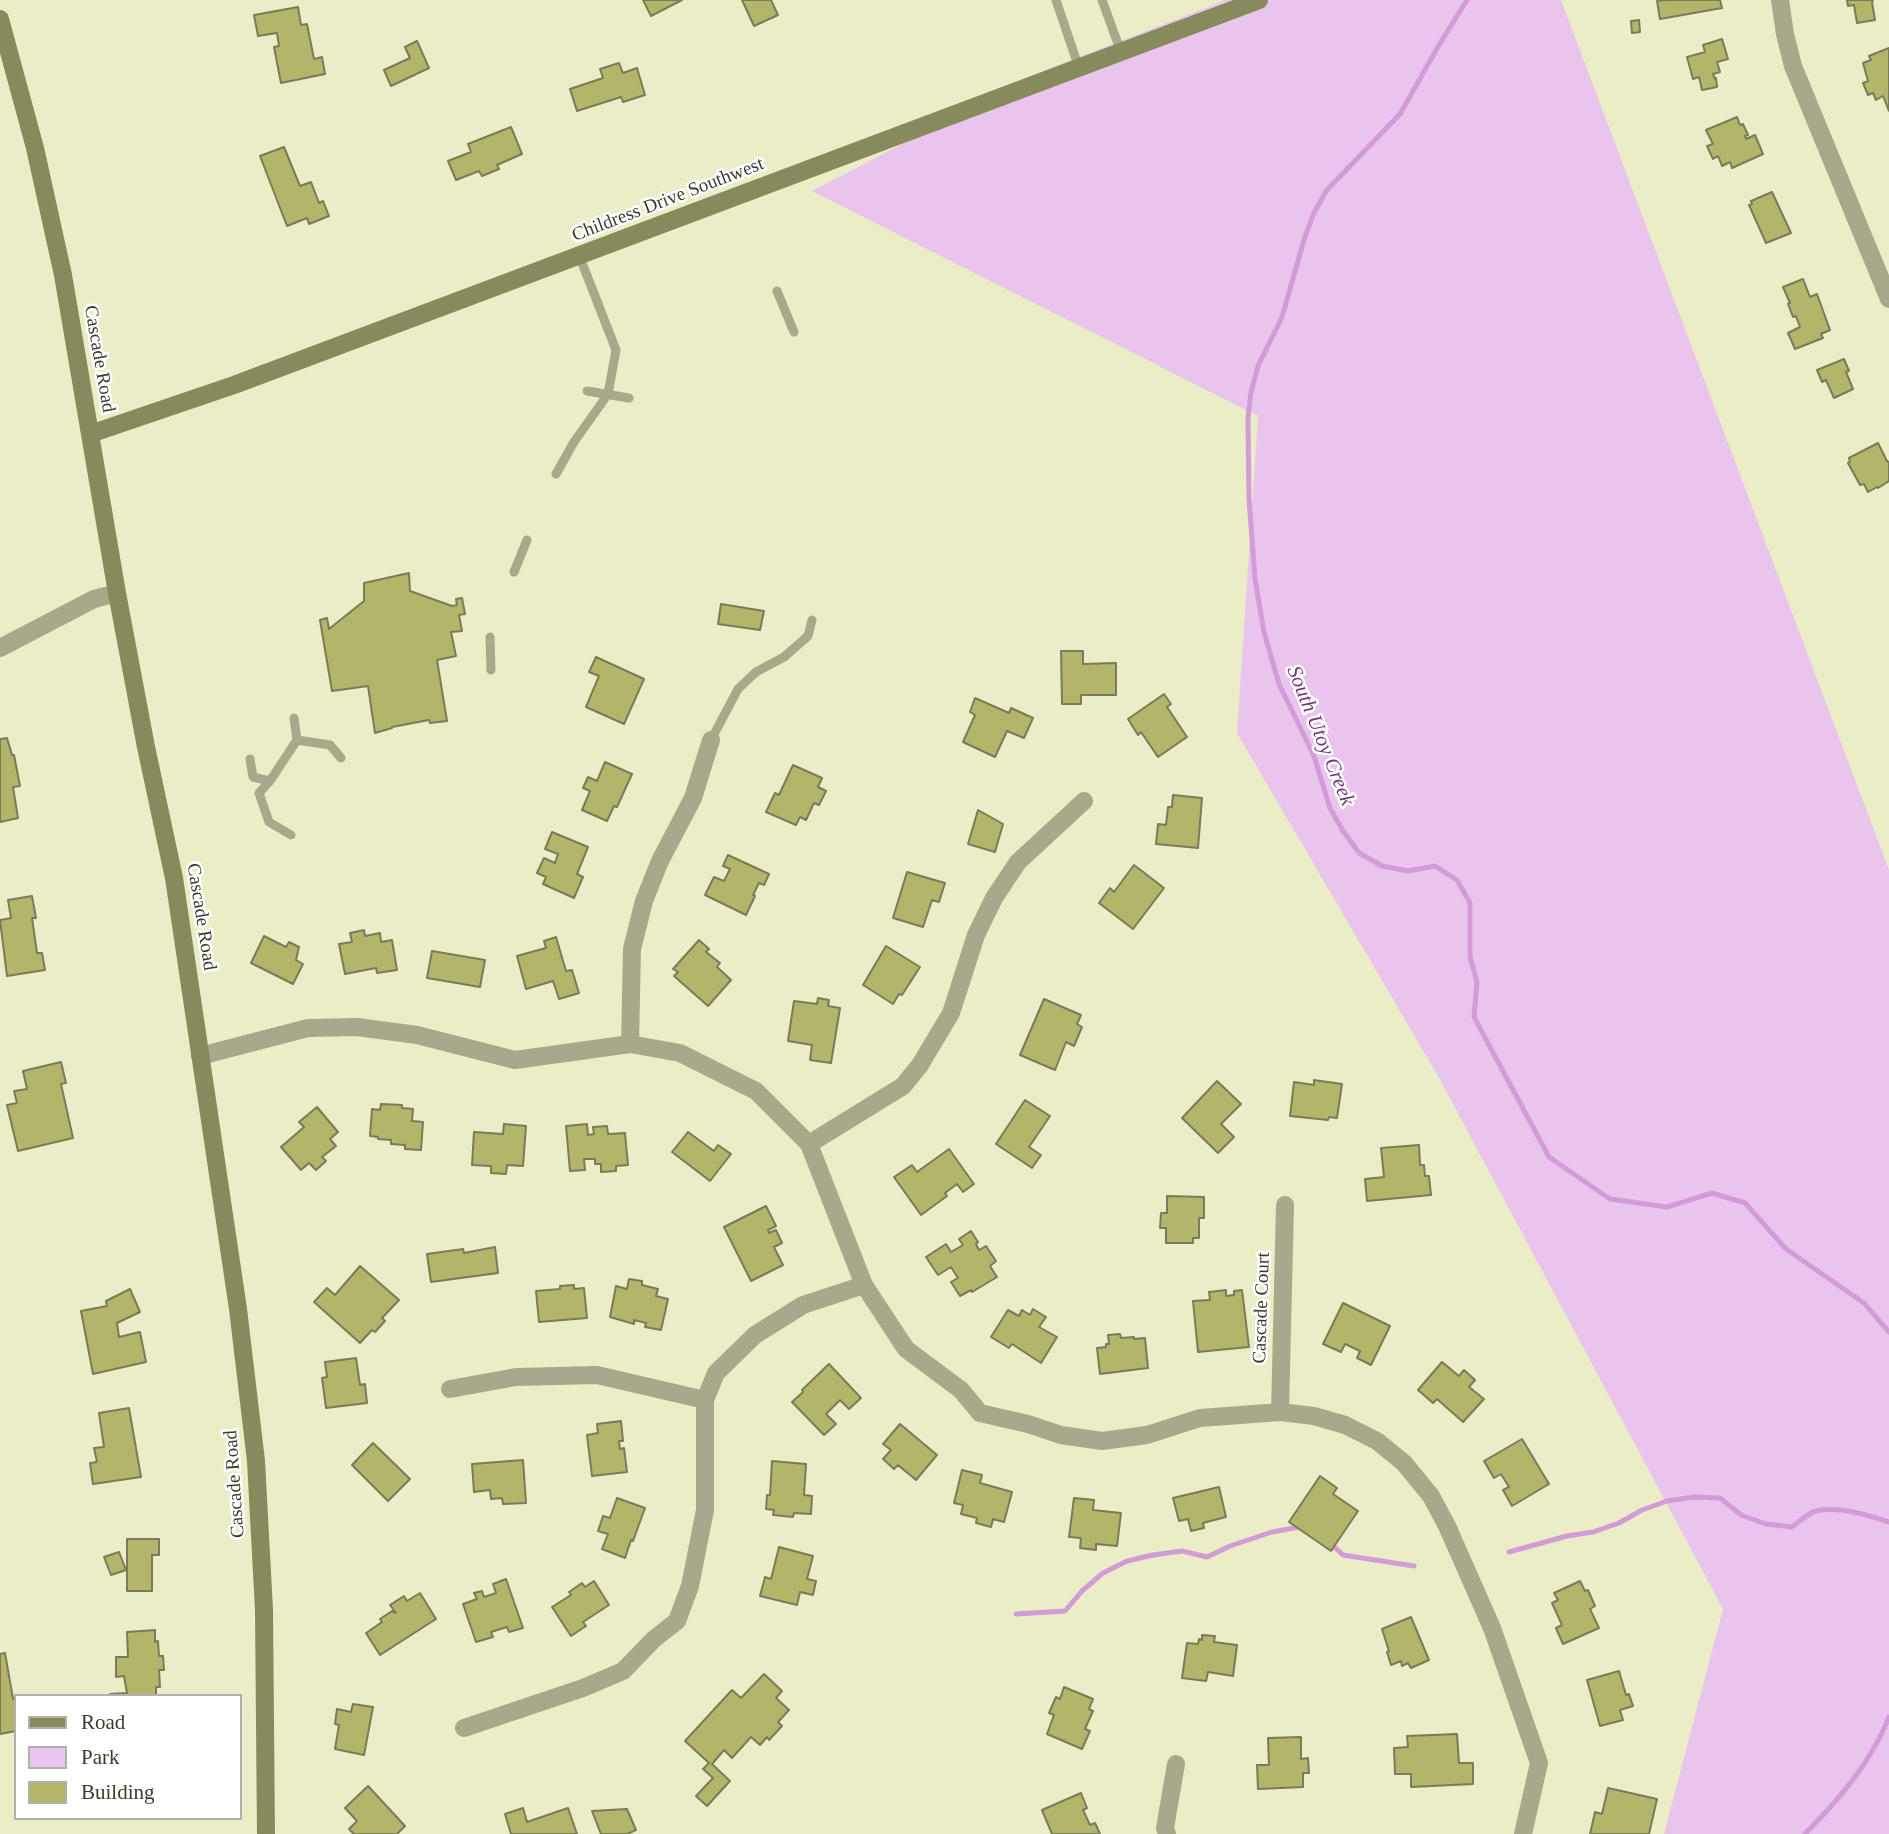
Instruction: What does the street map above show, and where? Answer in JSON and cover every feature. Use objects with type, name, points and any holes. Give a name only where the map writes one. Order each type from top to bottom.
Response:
[{"type":"main road","name":"Childress Drive Southwest","points":[[90,433],[234,385],[1259,0]]},
{"type":"main road","name":"Cascade Road","points":[[0,19],[35,148],[63,275],[117,593],[174,878],[238,1309],[256,1461],[264,1610],[266,1834]]},
{"type":"street","points":[[1780,0],[1793,66],[1889,299]]},
{"type":"street","points":[[0,648],[94,599],[117,593]]},
{"type":"street","points":[[631,1044],[632,949],[644,901],[660,861],[693,798],[711,740]]},
{"type":"street","points":[[809,1144],[903,1086],[920,1065],[951,1013],[976,935],[993,898],[1018,862],[1084,801]]},
{"type":"street","points":[[200,1056],[308,1028],[357,1027],[417,1035],[514,1060],[631,1044],[680,1053],[756,1091],[809,1144],[864,1285],[905,1349],[961,1390],[980,1413],[1061,1435],[1102,1441],[1147,1435],[1200,1418],[1280,1412],[1325,1419],[1345,1425],[1377,1441],[1404,1463],[1431,1496],[1492,1628],[1539,1763],[1523,1834]]},
{"type":"street","name":"Cascade Court","points":[[1280,1412],[1285,1205]]},
{"type":"street","points":[[464,1728],[583,1688],[622,1671],[654,1639],[677,1622],[690,1586],[705,1510],[705,1400],[716,1373],[755,1335],[803,1305],[864,1285]]},
{"type":"street","points":[[450,1389],[516,1377],[597,1375],[705,1400]]},
{"type":"street","points":[[1167,1834],[1165,1828],[1176,1764]]},
{"type":"lane","points":[[1056,0],[1079,68]]},
{"type":"lane","points":[[1102,0],[1121,52]]},
{"type":"lane","points":[[556,474],[574,442],[608,394],[616,350],[579,256]]},
{"type":"lane","points":[[778,291],[794,332]]},
{"type":"lane","points":[[587,391],[629,398]]},
{"type":"lane","points":[[514,572],[527,540]]},
{"type":"lane","points":[[711,740],[738,690],[756,672],[785,657],[807,636],[812,620]]},
{"type":"lane","points":[[490,636],[491,670]]},
{"type":"lane","points":[[291,835],[269,822],[259,793],[297,740],[294,718]]},
{"type":"lane","points":[[297,740],[330,744],[341,758]]},
{"type":"lane","points":[[250,759],[253,777],[270,780]]},
{"type":"green space","points":[[1226,0],[1561,0],[1889,870],[1889,1834],[1664,1834],[1723,1609],[1438,1076],[1237,733],[1258,416],[812,191],[1043,71]]},
{"type":"building","points":[[643,0],[682,0],[651,16]]},
{"type":"building","points":[[742,0],[771,0],[778,15],[754,26]]},
{"type":"building","points":[[1720,0],[1722,8],[1660,19],[1657,1]]},
{"type":"building","points":[[1847,0],[1873,0],[1875,20],[1857,23],[1854,5],[1848,6]]},
{"type":"building","points":[[298,7],[301,25],[307,24],[314,59],[322,57],[325,74],[281,83],[274,47],[279,46],[277,33],[258,36],[254,15]]},
{"type":"building","points":[[1639,20],[1640,32],[1632,33],[1631,21]]},
{"type":"building","points":[[1722,39],[1728,59],[1717,62],[1720,72],[1713,74],[1717,87],[1702,90],[1699,77],[1693,79],[1687,57],[1705,52],[1703,45]]},
{"type":"building","points":[[417,41],[429,68],[391,86],[384,70],[410,58],[405,47]]},
{"type":"building","points":[[1889,48],[1889,111],[1883,96],[1876,100],[1873,93],[1868,95],[1863,83],[1868,81],[1863,63],[1871,60],[1869,56]]},
{"type":"building","points":[[619,63],[623,73],[637,68],[645,95],[623,102],[621,97],[577,111],[570,89],[603,78],[600,69]]},
{"type":"building","points":[[1737,117],[1748,135],[1745,136],[1746,139],[1755,135],[1763,154],[1732,168],[1730,162],[1722,166],[1718,156],[1713,159],[1707,146],[1713,144],[1706,130]]},
{"type":"building","points":[[511,127],[522,154],[497,165],[499,169],[482,176],[479,171],[456,180],[448,161],[471,152],[468,144]]},
{"type":"building","points":[[284,147],[300,186],[311,182],[319,203],[323,201],[329,216],[309,224],[307,218],[287,226],[260,156]]},
{"type":"building","points":[[1772,192],[1791,233],[1766,243],[1749,205],[1752,204],[1751,201]]},
{"type":"building","points":[[1803,279],[1810,297],[1817,294],[1830,330],[1821,334],[1823,338],[1795,349],[1788,333],[1800,327],[1796,316],[1793,317],[1783,287]]},
{"type":"building","points":[[1844,359],[1853,389],[1834,398],[1826,380],[1822,382],[1817,370]]},
{"type":"building","points":[[1878,443],[1889,462],[1889,481],[1868,492],[1864,484],[1860,485],[1848,463],[1849,458]]},
{"type":"building","points":[[409,573],[410,591],[452,606],[457,605],[456,599],[462,598],[465,614],[459,615],[462,631],[451,632],[456,656],[437,660],[447,721],[430,723],[429,720],[375,733],[368,686],[332,691],[320,620],[327,618],[329,629],[364,601],[364,583]]},
{"type":"building","points":[[721,604],[764,611],[760,630],[718,624]]},
{"type":"building","points":[[1061,651],[1083,651],[1083,664],[1116,663],[1116,695],[1081,695],[1081,704],[1062,704]]},
{"type":"building","points":[[596,657],[644,679],[624,724],[586,707],[599,676],[589,672]]},
{"type":"building","points":[[1164,694],[1171,704],[1167,707],[1187,737],[1158,757],[1141,732],[1138,735],[1128,719]]},
{"type":"building","points":[[975,698],[1009,713],[1011,708],[1033,718],[1024,738],[1007,731],[995,757],[963,742],[975,715],[970,712]]},
{"type":"building","points":[[7,738],[14,755],[20,786],[13,787],[18,818],[0,822],[0,739]]},
{"type":"building","points":[[605,762],[632,774],[617,807],[614,806],[607,821],[582,810],[590,791],[583,788],[588,777],[597,781]]},
{"type":"building","points":[[793,765],[822,778],[818,787],[826,791],[819,805],[814,803],[806,820],[800,817],[796,825],[766,812],[775,793],[779,795]]},
{"type":"building","points":[[1173,795],[1202,798],[1198,848],[1156,844],[1158,824],[1166,825],[1168,807],[1172,807]]},
{"type":"building","points":[[978,810],[1003,824],[995,852],[968,844]]},
{"type":"building","points":[[552,832],[588,847],[577,874],[583,877],[574,898],[543,884],[546,877],[537,873],[544,858],[555,863],[558,854],[545,849]]},
{"type":"building","points":[[728,855],[769,874],[764,885],[759,883],[746,915],[705,895],[714,877],[724,881],[730,869],[723,866]]},
{"type":"building","points":[[1134,865],[1164,888],[1133,929],[1099,903],[1110,888],[1114,892]]},
{"type":"building","points":[[907,872],[945,883],[939,902],[932,900],[923,927],[893,918]]},
{"type":"building","points":[[32,896],[37,953],[42,953],[45,970],[7,976],[0,920],[11,918],[8,900]]},
{"type":"building","points":[[364,930],[365,936],[380,933],[381,942],[392,940],[397,970],[377,973],[376,968],[345,974],[339,944],[352,942],[350,933]]},
{"type":"building","points":[[264,936],[286,947],[289,942],[299,947],[296,960],[303,964],[293,984],[251,963]]},
{"type":"building","points":[[556,937],[566,971],[572,970],[579,993],[559,999],[553,981],[526,989],[517,956],[546,948],[544,941]]},
{"type":"building","points":[[699,940],[709,949],[706,952],[720,963],[717,967],[731,980],[708,1006],[674,976],[678,972],[673,969]]},
{"type":"building","points":[[886,946],[920,967],[893,1004],[863,985]]},
{"type":"building","points":[[432,951],[485,960],[480,987],[427,978]]},
{"type":"building","points":[[818,998],[829,1000],[828,1006],[840,1008],[831,1063],[810,1060],[812,1045],[788,1041],[794,1001],[817,1004]]},
{"type":"building","points":[[1044,999],[1081,1015],[1077,1024],[1082,1027],[1074,1046],[1066,1042],[1055,1070],[1020,1055]]},
{"type":"building","points":[[61,1062],[66,1083],[61,1084],[73,1138],[18,1151],[7,1105],[17,1103],[14,1091],[27,1089],[23,1071]]},
{"type":"building","points":[[1314,1080],[1342,1084],[1337,1118],[1329,1117],[1328,1120],[1290,1116],[1294,1082],[1314,1085]]},
{"type":"building","points":[[1217,1081],[1241,1104],[1221,1124],[1234,1137],[1218,1153],[1182,1118]]},
{"type":"building","points":[[1025,1100],[1050,1116],[1029,1147],[1041,1155],[1032,1168],[996,1144]]},
{"type":"building","points":[[381,1104],[402,1105],[402,1108],[413,1109],[412,1121],[423,1122],[421,1150],[405,1149],[405,1145],[391,1144],[391,1140],[370,1136],[372,1109],[380,1110]]},
{"type":"building","points":[[317,1107],[338,1132],[330,1139],[336,1146],[322,1157],[326,1161],[316,1170],[309,1163],[301,1170],[281,1147],[304,1127],[299,1122]]},
{"type":"building","points":[[504,1124],[526,1126],[523,1166],[507,1165],[506,1174],[491,1173],[491,1166],[472,1165],[474,1132],[503,1134]]},
{"type":"building","points":[[587,1124],[588,1135],[594,1134],[593,1127],[607,1126],[608,1134],[625,1133],[628,1165],[616,1166],[616,1171],[601,1172],[601,1164],[595,1164],[595,1159],[584,1159],[585,1170],[570,1171],[566,1126]]},
{"type":"building","points":[[688,1132],[714,1151],[718,1145],[731,1154],[710,1181],[672,1152]]},
{"type":"building","points":[[1419,1145],[1420,1165],[1424,1165],[1425,1176],[1429,1176],[1431,1195],[1367,1201],[1365,1179],[1384,1177],[1381,1148]]},
{"type":"building","points":[[949,1149],[974,1184],[963,1192],[957,1184],[945,1193],[947,1196],[921,1215],[894,1177],[912,1165],[917,1172]]},
{"type":"building","points":[[1167,1196],[1204,1197],[1204,1218],[1199,1218],[1199,1238],[1193,1238],[1193,1243],[1166,1243],[1166,1228],[1160,1228],[1161,1213],[1167,1213]]},
{"type":"building","points":[[766,1206],[776,1226],[768,1230],[769,1233],[776,1230],[782,1243],[774,1247],[783,1265],[751,1281],[724,1227]]},
{"type":"building","points":[[971,1231],[978,1242],[976,1244],[979,1250],[986,1246],[996,1261],[990,1266],[997,1277],[960,1296],[951,1282],[958,1278],[951,1267],[938,1275],[926,1257],[946,1244],[951,1252],[963,1245],[959,1239]]},
{"type":"building","points":[[495,1247],[498,1273],[431,1282],[427,1254],[463,1249],[464,1253]]},
{"type":"building","points":[[360,1266],[399,1300],[382,1318],[385,1321],[360,1343],[314,1302],[327,1288],[335,1295]]},
{"type":"building","points":[[629,1279],[642,1281],[642,1285],[658,1289],[656,1296],[668,1299],[661,1330],[645,1327],[646,1323],[634,1320],[634,1324],[610,1317],[616,1286],[627,1289]]},
{"type":"building","points":[[574,1285],[574,1289],[584,1288],[587,1318],[539,1322],[536,1291]]},
{"type":"building","points":[[130,1289],[140,1312],[117,1323],[119,1337],[140,1332],[146,1362],[93,1374],[81,1311],[107,1306],[106,1301]]},
{"type":"building","points":[[1226,1290],[1226,1296],[1242,1290],[1249,1347],[1198,1352],[1193,1301],[1210,1300],[1209,1292]]},
{"type":"building","points":[[1343,1303],[1390,1326],[1371,1365],[1357,1358],[1360,1351],[1345,1344],[1341,1352],[1323,1344]]},
{"type":"building","points":[[1033,1309],[1046,1317],[1039,1327],[1057,1337],[1041,1363],[1012,1344],[1009,1348],[991,1337],[1008,1310],[1019,1316],[1022,1310],[1030,1315]]},
{"type":"building","points":[[1120,1334],[1121,1338],[1145,1338],[1148,1368],[1100,1374],[1097,1348],[1109,1344],[1108,1335]]},
{"type":"building","points":[[356,1358],[360,1385],[365,1384],[367,1403],[326,1408],[322,1378],[327,1377],[325,1362]]},
{"type":"building","points":[[1442,1362],[1459,1376],[1464,1370],[1475,1380],[1469,1387],[1484,1399],[1463,1422],[1437,1399],[1433,1403],[1418,1390]]},
{"type":"building","points":[[829,1364],[861,1398],[849,1409],[840,1400],[826,1414],[836,1424],[824,1435],[792,1402]]},
{"type":"building","points":[[129,1408],[141,1477],[93,1484],[90,1463],[97,1462],[94,1448],[104,1447],[99,1413]]},
{"type":"building","points":[[621,1421],[623,1441],[619,1441],[620,1449],[624,1448],[627,1472],[592,1476],[587,1435],[598,1433],[597,1424]]},
{"type":"building","points":[[900,1424],[937,1455],[916,1480],[898,1465],[894,1469],[883,1459],[891,1450],[883,1444]]},
{"type":"building","points":[[1522,1439],[1549,1484],[1512,1506],[1503,1490],[1509,1487],[1501,1474],[1494,1478],[1484,1461]]},
{"type":"building","points":[[373,1443],[410,1479],[388,1501],[352,1465]]},
{"type":"building","points":[[523,1460],[526,1503],[503,1504],[502,1498],[491,1499],[490,1490],[474,1492],[472,1464]]},
{"type":"building","points":[[772,1461],[806,1464],[804,1495],[812,1496],[811,1514],[794,1513],[793,1517],[773,1515],[774,1510],[766,1509],[767,1495],[770,1495]]},
{"type":"building","points":[[962,1470],[982,1475],[980,1483],[1012,1492],[1004,1522],[993,1519],[991,1527],[976,1523],[977,1518],[961,1514],[963,1505],[954,1503]]},
{"type":"building","points":[[1320,1476],[1337,1488],[1333,1494],[1358,1511],[1331,1551],[1289,1522]]},
{"type":"building","points":[[1219,1487],[1226,1517],[1203,1523],[1204,1528],[1191,1531],[1188,1519],[1179,1521],[1173,1498]]},
{"type":"building","points":[[617,1498],[645,1508],[625,1558],[602,1549],[608,1534],[598,1531],[603,1516],[610,1518]]},
{"type":"building","points":[[1074,1498],[1094,1500],[1093,1510],[1121,1513],[1117,1546],[1096,1544],[1096,1550],[1080,1548],[1081,1538],[1069,1537]]},
{"type":"building","points":[[127,1539],[159,1539],[159,1555],[152,1555],[152,1591],[127,1591]]},
{"type":"building","points":[[779,1547],[813,1556],[807,1579],[816,1581],[813,1595],[800,1592],[797,1605],[760,1596],[765,1577],[771,1579]]},
{"type":"building","points":[[119,1552],[126,1570],[111,1575],[104,1557]]},
{"type":"building","points":[[506,1579],[523,1628],[509,1632],[507,1627],[491,1632],[493,1637],[476,1642],[463,1604],[477,1599],[474,1593],[482,1591],[484,1597],[496,1593],[493,1584]]},
{"type":"building","points":[[594,1581],[609,1605],[583,1622],[586,1626],[571,1636],[552,1607],[571,1595],[569,1592],[582,1583],[585,1587]]},
{"type":"building","points":[[1580,1581],[1585,1591],[1588,1590],[1595,1606],[1590,1609],[1599,1628],[1563,1644],[1556,1628],[1562,1625],[1552,1603],[1558,1600],[1554,1593]]},
{"type":"building","points":[[420,1593],[436,1619],[380,1655],[366,1633],[392,1611],[396,1613],[390,1605],[404,1596],[407,1601]]},
{"type":"building","points":[[1411,1617],[1429,1660],[1411,1668],[1408,1663],[1402,1666],[1401,1661],[1391,1665],[1382,1629]]},
{"type":"building","points":[[155,1630],[155,1642],[158,1641],[159,1656],[163,1656],[164,1670],[159,1670],[160,1687],[156,1687],[156,1694],[110,1694],[127,1693],[124,1676],[116,1677],[116,1657],[128,1657],[127,1632]]},
{"type":"building","points":[[1202,1635],[1215,1636],[1214,1642],[1237,1645],[1233,1676],[1208,1672],[1206,1681],[1182,1678],[1187,1643],[1198,1644]]},
{"type":"building","points":[[5,1653],[14,1699],[14,1731],[0,1734],[0,1654]]},
{"type":"building","points":[[1619,1671],[1626,1695],[1629,1694],[1633,1706],[1620,1710],[1623,1720],[1600,1726],[1587,1680]]},
{"type":"building","points":[[764,1674],[782,1691],[776,1698],[789,1710],[778,1722],[782,1726],[769,1740],[767,1737],[760,1745],[751,1737],[732,1758],[724,1750],[712,1764],[730,1781],[707,1806],[696,1796],[713,1778],[703,1769],[709,1763],[685,1741],[732,1690],[741,1698]]},
{"type":"building","points":[[1064,1687],[1093,1699],[1089,1709],[1093,1711],[1085,1729],[1090,1731],[1082,1749],[1047,1734],[1054,1715],[1049,1713],[1056,1697],[1060,1699]]},
{"type":"building","points":[[353,1704],[373,1707],[364,1755],[335,1749],[339,1725],[335,1724],[337,1709],[351,1712]]},
{"type":"building","points":[[1457,1734],[1459,1763],[1473,1763],[1473,1784],[1411,1787],[1411,1774],[1395,1774],[1394,1748],[1408,1747],[1407,1736]]},
{"type":"building","points":[[1301,1737],[1301,1759],[1308,1758],[1309,1773],[1303,1773],[1303,1787],[1258,1789],[1257,1765],[1269,1765],[1268,1738]]},
{"type":"building","points":[[368,1786],[405,1826],[397,1834],[354,1834],[349,1829],[357,1821],[345,1808]]},
{"type":"building","points":[[1608,1788],[1657,1799],[1649,1834],[1590,1834],[1595,1812],[1602,1814]]},
{"type":"building","points":[[1081,1793],[1087,1808],[1083,1810],[1090,1825],[1095,1823],[1100,1834],[1052,1834],[1042,1810]]},
{"type":"building","points":[[523,1808],[527,1822],[568,1808],[577,1834],[511,1834],[505,1814]]},
{"type":"building","points":[[627,1809],[636,1830],[627,1834],[601,1834],[592,1811]]},
{"type":"waterway","name":"South Utoy Creek","points":[[1467,0],[1400,114],[1326,191],[1304,240],[1282,317],[1258,366],[1248,418],[1249,499],[1255,579],[1264,632],[1279,684],[1314,756],[1330,808],[1359,853],[1382,866],[1408,871],[1435,866],[1457,880],[1470,903],[1470,957],[1477,982],[1474,1017],[1549,1157],[1610,1199],[1667,1207],[1712,1193],[1745,1203],[1786,1249],[1864,1303],[1889,1332]]},
{"type":"waterway","points":[[1509,1552],[1567,1536],[1593,1532],[1667,1501],[1694,1497],[1720,1498],[1741,1515],[1766,1524],[1792,1527],[1810,1514],[1825,1510],[1853,1512],[1889,1522]]},
{"type":"waterway","points":[[1016,1614],[1065,1611],[1082,1591],[1103,1573],[1127,1561],[1182,1551],[1207,1557],[1272,1532],[1301,1528]]},
{"type":"waterway","points":[[1329,1542],[1343,1555],[1414,1566]]},
{"type":"waterway","name":"South Utoy Creek","points":[[1805,1834],[1853,1780],[1873,1750],[1889,1717]]}]
